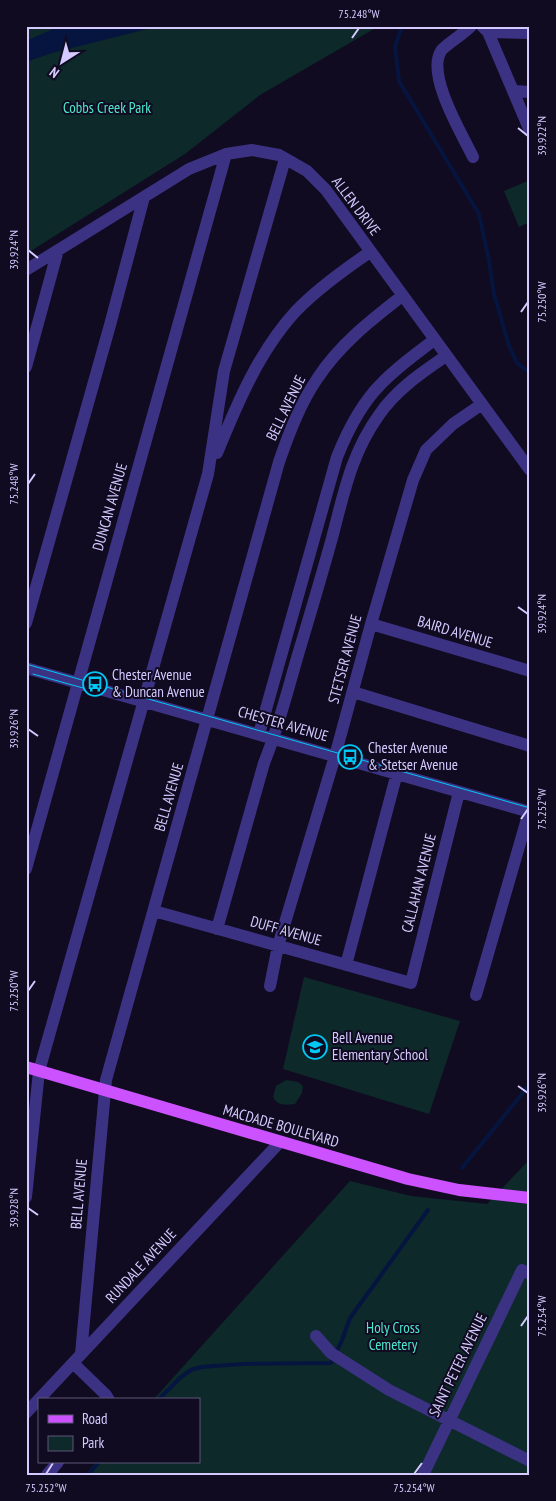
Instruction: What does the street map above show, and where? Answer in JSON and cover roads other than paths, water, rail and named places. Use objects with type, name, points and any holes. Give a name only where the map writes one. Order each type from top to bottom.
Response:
[{"type":"main road","name":"MACDADE BOULEVARD","points":[[26,1068],[408,1179],[459,1190],[530,1198]]},
{"type":"street","points":[[471,26],[441,50],[436,64],[442,92],[473,156]]},
{"type":"street","points":[[530,32],[485,29],[514,91],[530,131]]},
{"type":"street","points":[[514,91],[530,92]]},
{"type":"street","name":"ALLEN DRIVE","points":[[26,270],[189,169],[226,154],[252,150],[279,155],[307,171],[326,190],[530,470]]},
{"type":"street","name":"DUNCAN AVENUE","points":[[26,869],[226,154]]},
{"type":"street","points":[[26,1197],[39,1071],[208,474],[224,371],[285,159]]},
{"type":"street","points":[[26,623],[144,197]]},
{"type":"street","points":[[26,367],[58,250]]},
{"type":"street","points":[[208,474],[247,385],[267,349],[296,312],[314,294],[370,252]]},
{"type":"street","name":"BELL AVENUE","points":[[77,1359],[106,1080],[276,470],[298,413],[318,377],[344,346],[368,322],[402,296]]},
{"type":"street","points":[[259,734],[330,480],[345,437],[379,385],[397,368],[434,340]]},
{"type":"street","points":[[217,929],[264,763],[274,738],[332,537],[346,481],[358,449],[379,414],[392,399],[412,380],[446,356]]},
{"type":"street","name":"STETSER AVENUE","points":[[270,986],[278,946],[335,756],[413,480],[426,450],[453,424],[482,404]]},
{"type":"street","name":"BAIRD AVENUE","points":[[371,624],[530,672]]},
{"type":"street","name":"CHESTER AVENUE","points":[[26,668],[529,812]]},
{"type":"street","points":[[353,692],[530,746]]},
{"type":"street","points":[[346,965],[397,774]]},
{"type":"street","name":"CALLAHAN AVENUE","points":[[411,983],[459,792]]},
{"type":"street","points":[[476,995],[529,812]]},
{"type":"street","name":"DUFF AVENUE","points":[[154,911],[411,983]]},
{"type":"street","name":"RUNDALE AVENUE","points":[[40,1398],[280,1142]]},
{"type":"street","name":"SAINT PETER AVENUE","points":[[423,1475],[449,1420],[526,1272]]},
{"type":"street","points":[[316,1336],[336,1356],[389,1390],[530,1460]]},
{"type":"street","points":[[77,1359],[107,1398]]},
{"type":"street","name":"RUNDALE AVENUE","points":[[26,1413],[38,1400]]},
{"type":"street","points":[[47,1475],[56,1464]]},
{"type":"water","points":[[60,26],[159,26],[52,53],[26,62],[26,41]]},
{"type":"waterway","points":[[402,26],[395,47],[399,81],[479,214],[494,294],[509,346],[517,363],[530,373]]},
{"type":"waterway","points":[[462,1168],[530,1084]]},
{"type":"waterway","points":[[160,1398],[181,1377],[191,1370],[201,1367],[242,1364],[331,1363],[350,1318],[428,1210]]},
{"type":"waterway","points":[[88,1475],[97,1464]]},
{"type":"tram line","points":[[26,664],[530,808]]},
{"type":"tram line","points":[[33,674],[101,693]]},
{"type":"place","name":"Chester Avenue & Duncan Avenue","points":[[95,684]]},
{"type":"place","name":"Chester Avenue & Stetser Avenue","points":[[350,757]]},
{"type":"place","name":"Bell Avenue Elementary School","points":[[315,1047]]},
{"type":"park label","name":"Cobbs Creek Park","points":[[107,108]]},
{"type":"park label","name":"Holy Cross Cemetery","points":[[393,1336]]}]
